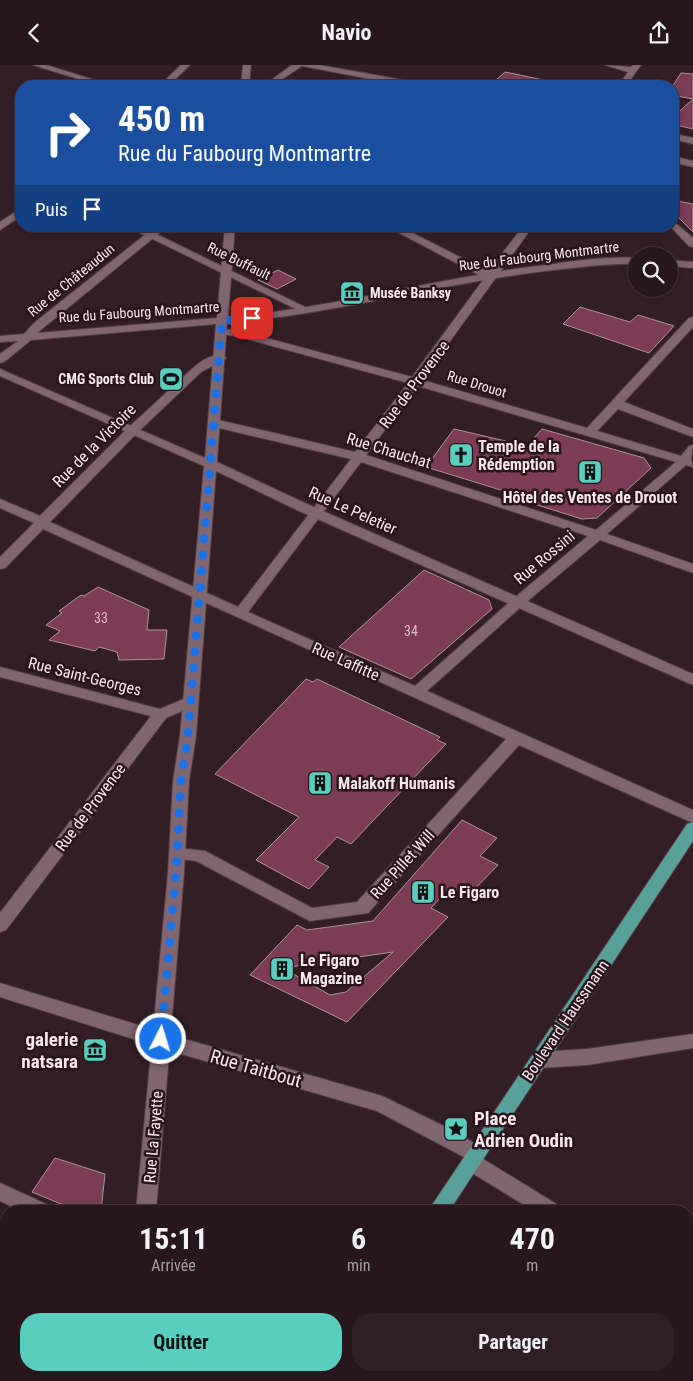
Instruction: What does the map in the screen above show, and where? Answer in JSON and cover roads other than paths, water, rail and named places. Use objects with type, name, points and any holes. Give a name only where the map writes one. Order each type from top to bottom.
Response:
[{"type":"main road","name":"Boulevard Haussmann","points":[[442,1205],[693,829]]},
{"type":"street","points":[[170,80],[186,65]]},
{"type":"street","points":[[246,80],[247,65]]},
{"type":"street","points":[[276,80],[298,65]]},
{"type":"street","points":[[305,65],[387,80]]},
{"type":"street","points":[[609,65],[635,67],[626,80]]},
{"type":"street","points":[[45,66],[90,80]]},
{"type":"street","points":[[679,138],[693,141]]},
{"type":"street","points":[[679,161],[693,164]]},
{"type":"street","points":[[0,227],[15,216]]},
{"type":"street","points":[[679,230],[693,243]]},
{"type":"street","name":"Rue Buffault","points":[[145,232],[306,310]]},
{"type":"street","name":"Rue de Châteaudun","points":[[0,360],[38,325],[156,237],[159,232]]},
{"type":"street","name":"Rue La Fayette","points":[[147,1205],[178,854],[181,781],[191,701],[230,232]]},
{"type":"street","points":[[403,232],[484,273],[495,274]]},
{"type":"street","name":"Rue de Provence","points":[[241,612],[415,382],[524,232]]},
{"type":"street","name":"Rue du Faubourg Montmartre","points":[[0,339],[222,327],[252,318],[306,310],[495,274],[614,260],[628,261]]},
{"type":"street","points":[[678,264],[693,265]]},
{"type":"street","points":[[252,318],[249,322],[248,330],[252,337]]},
{"type":"street","points":[[589,433],[693,320]]},
{"type":"street","name":"Rue Drouot","points":[[222,327],[236,333],[415,382],[589,433],[690,457]]},
{"type":"street","name":"Rue de la Victoire","points":[[0,565],[132,431],[197,370],[206,363],[220,358]]},
{"type":"street","name":"Rue Le Peletier","points":[[0,372],[209,465],[226,470],[316,513],[693,680]]},
{"type":"street","points":[[617,404],[693,433]]},
{"type":"street","name":"Rue Chauchat","points":[[214,423],[358,457],[598,535],[693,569]]},
{"type":"street","name":"Rue Rossini","points":[[417,692],[518,602],[690,457]]},
{"type":"street","name":"Rue Laffitte","points":[[0,503],[55,530],[241,612],[693,817]]},
{"type":"street","name":"Rue Saint-Georges","points":[[0,672],[161,714]]},
{"type":"street","name":"Rue de Provence","points":[[0,925],[161,714],[191,701]]},
{"type":"street","name":"Rue Pillet Will","points":[[178,854],[199,855],[310,915],[362,908],[516,738]]},
{"type":"street","name":"Rue Taitbout","points":[[0,990],[382,1104],[441,1134],[542,1205]]},
{"type":"street","points":[[539,1060],[587,1057],[693,1041]]},
{"type":"street","points":[[0,1192],[28,1205]]},
{"type":"place","name":"Musée Banksy","points":[[352,293]]},
{"type":"place","name":"CMG Sports Club","points":[[171,379]]},
{"type":"place","name":"Temple de la Rédemption","points":[[461,455]]},
{"type":"place","name":"Hôtel des Ventes de Drouot","points":[[590,472]]},
{"type":"place","name":"Malakoff Humanis","points":[[320,783]]},
{"type":"place","name":"Le Figaro","points":[[423,892]]},
{"type":"place","name":"Le Figaro Magazine","points":[[282,969]]},
{"type":"place","name":"galerie natsara","points":[[95,1050]]},
{"type":"place","name":"Place Adrien Oudin","points":[[456,1129]]}]
